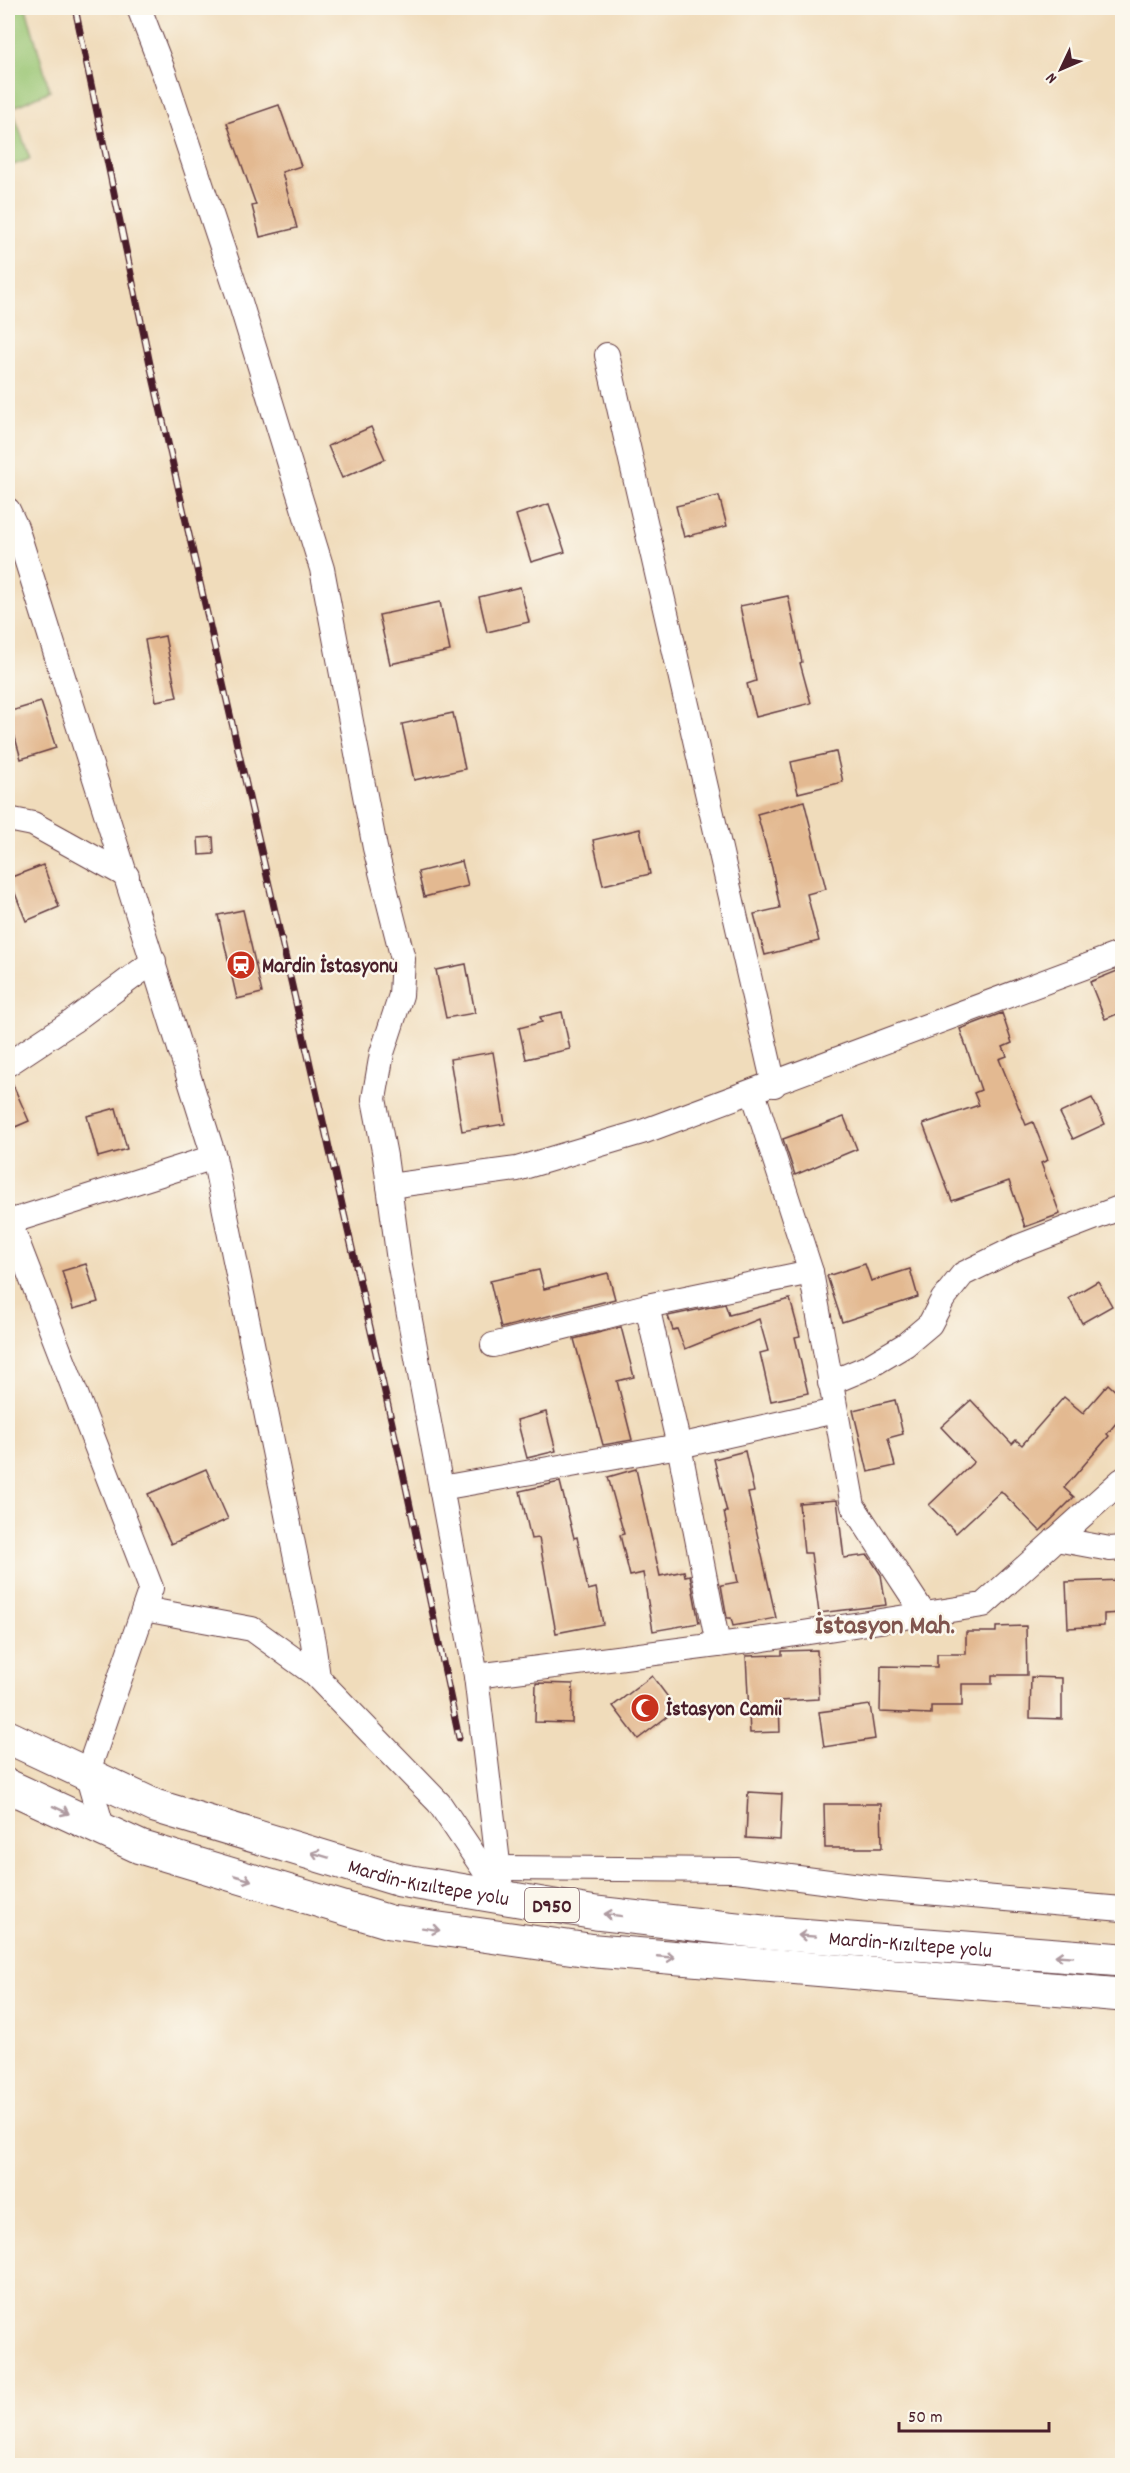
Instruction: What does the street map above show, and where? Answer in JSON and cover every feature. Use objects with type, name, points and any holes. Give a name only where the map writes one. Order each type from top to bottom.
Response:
[{"type":"highway","name":"Mardin-Kızıltepe yolu","points":[[8,1737],[155,1806],[399,1880],[500,1882],[596,1912],[773,1933],[1122,1960]]},
{"type":"highway","name":"Mardin-Kızıltepe yolu","points":[[8,1786],[140,1846],[401,1924],[596,1951],[1122,1995]]},
{"type":"street","points":[[139,8],[164,73],[238,295],[322,569],[375,848],[403,959],[401,995],[382,1053],[374,1099],[399,1261],[476,1676],[500,1882]]},
{"type":"street","points":[[606,355],[763,1088],[811,1272],[853,1506],[924,1614]]},
{"type":"street","points":[[10,524],[127,876],[214,1157],[313,1642],[318,1677]]},
{"type":"street","points":[[8,819],[33,824],[127,876]]},
{"type":"street","points":[[389,1186],[517,1169],[645,1131],[1122,953]]},
{"type":"street","points":[[8,1064],[154,962]]},
{"type":"street","points":[[103,1830],[87,1774],[151,1588],[8,1220],[214,1157]]},
{"type":"street","points":[[830,1383],[868,1367],[905,1345],[930,1324],[943,1299],[963,1274],[1018,1248],[1122,1207]]},
{"type":"street","points":[[493,1345],[647,1306],[811,1272]]},
{"type":"street","points":[[647,1306],[679,1446],[718,1645]]},
{"type":"street","points":[[441,1488],[679,1446],[835,1411]]},
{"type":"street","points":[[476,1676],[718,1645],[983,1605],[1122,1480]]},
{"type":"street","points":[[1056,1539],[1110,1549],[1122,1548]]},
{"type":"street","points":[[144,1609],[252,1629],[318,1677],[439,1803],[500,1882]]},
{"type":"street","points":[[500,1882],[736,1870],[868,1887],[1122,1909]]},
{"type":"green space","points":[[8,8],[26,8],[50,91],[12,108],[30,159],[8,167]]},
{"type":"building","points":[[279,105],[301,166],[282,172],[297,228],[260,237],[252,206],[256,205],[227,123]]},
{"type":"building","points":[[371,427],[385,459],[342,478],[328,446]]},
{"type":"building","points":[[719,496],[727,526],[684,537],[676,506]]},
{"type":"building","points":[[549,504],[565,552],[531,562],[516,515]]},
{"type":"building","points":[[520,587],[529,622],[487,632],[479,597]]},
{"type":"building","points":[[788,596],[802,662],[800,663],[811,703],[756,717],[747,684],[756,681],[740,606]]},
{"type":"building","points":[[440,602],[450,651],[390,664],[379,615]]},
{"type":"building","points":[[165,636],[177,697],[156,701],[145,640]]},
{"type":"building","points":[[41,702],[56,748],[21,759],[8,712]]},
{"type":"building","points":[[453,713],[465,769],[414,780],[402,724]]},
{"type":"building","points":[[836,752],[843,782],[798,793],[791,762]]},
{"type":"building","points":[[804,801],[826,889],[807,894],[819,941],[765,955],[754,914],[780,908],[757,814]]},
{"type":"building","points":[[640,829],[650,874],[603,885],[593,840]]},
{"type":"building","points":[[213,837],[214,854],[199,855],[198,838]]},
{"type":"building","points":[[462,861],[468,886],[424,897],[418,872]]},
{"type":"building","points":[[43,865],[59,907],[26,921],[9,878]]},
{"type":"building","points":[[243,910],[262,993],[237,999],[218,915]]},
{"type":"building","points":[[466,964],[475,1013],[446,1018],[436,970]]},
{"type":"building","points":[[1122,969],[1122,1012],[1105,1019],[1090,982]]},
{"type":"building","points":[[562,1012],[570,1049],[526,1059],[519,1028],[542,1022],[540,1017]]},
{"type":"building","points":[[1002,1013],[1012,1043],[1003,1047],[1007,1056],[999,1059],[1026,1125],[1033,1122],[1048,1160],[1041,1163],[1060,1214],[1025,1227],[1009,1181],[952,1201],[923,1124],[979,1105],[974,1093],[981,1090],[960,1029]]},
{"type":"building","points":[[493,1052],[505,1124],[462,1131],[450,1059]]},
{"type":"building","points":[[8,1078],[29,1121],[8,1130]]},
{"type":"building","points":[[1092,1098],[1105,1124],[1073,1139],[1060,1113]]},
{"type":"building","points":[[116,1108],[127,1149],[98,1157],[87,1116]]},
{"type":"building","points":[[844,1117],[857,1149],[795,1175],[783,1139]]},
{"type":"building","points":[[86,1264],[98,1302],[73,1309],[62,1271]]},
{"type":"building","points":[[865,1264],[871,1281],[910,1269],[918,1297],[842,1322],[827,1276]]},
{"type":"building","points":[[539,1270],[544,1289],[608,1273],[615,1299],[501,1328],[490,1281]]},
{"type":"building","points":[[1098,1281],[1112,1306],[1082,1323],[1069,1298]]},
{"type":"building","points":[[790,1299],[800,1336],[795,1337],[808,1393],[771,1401],[760,1353],[768,1351],[759,1319],[685,1349],[677,1329],[673,1330],[668,1316],[725,1304],[729,1315]]},
{"type":"building","points":[[621,1327],[634,1377],[617,1381],[632,1440],[603,1445],[574,1339]]},
{"type":"building","points":[[1108,1384],[1122,1397],[1122,1416],[1107,1434],[1109,1436],[1064,1488],[1074,1497],[1040,1531],[1001,1491],[956,1533],[929,1505],[974,1462],[941,1427],[971,1400],[1012,1444],[1016,1440],[1022,1445],[1064,1397],[1083,1413]]},
{"type":"building","points":[[895,1400],[903,1434],[888,1438],[895,1466],[868,1472],[853,1410]]},
{"type":"building","points":[[546,1412],[556,1451],[527,1458],[517,1420]]},
{"type":"building","points":[[745,1451],[754,1492],[748,1493],[776,1618],[733,1626],[731,1618],[727,1618],[721,1585],[738,1582],[724,1512],[727,1512],[714,1459]]},
{"type":"building","points":[[206,1469],[228,1519],[171,1544],[148,1494]]},
{"type":"building","points":[[636,1469],[660,1576],[684,1571],[685,1576],[690,1575],[699,1623],[653,1631],[643,1573],[630,1576],[620,1535],[624,1534],[608,1477]]},
{"type":"building","points":[[560,1482],[574,1538],[577,1537],[588,1590],[596,1588],[603,1624],[556,1633],[539,1538],[531,1539],[520,1491]]},
{"type":"building","points":[[837,1500],[844,1558],[868,1555],[881,1575],[886,1605],[819,1613],[811,1553],[804,1553],[799,1503]]},
{"type":"building","points":[[1122,1580],[1122,1613],[1104,1614],[1104,1626],[1068,1628],[1066,1582]]},
{"type":"building","points":[[1026,1626],[1027,1675],[992,1675],[992,1684],[962,1684],[962,1706],[931,1706],[931,1714],[880,1712],[881,1666],[937,1667],[937,1654],[966,1654],[966,1632],[996,1632],[996,1627]]},
{"type":"building","points":[[817,1650],[819,1699],[779,1701],[780,1732],[750,1733],[746,1656],[782,1655],[782,1651]]},
{"type":"building","name":"İstasyon Camii","points":[[652,1676],[677,1709],[638,1739],[613,1706]]},
{"type":"building","points":[[1031,1677],[1062,1678],[1062,1719],[1030,1718]]},
{"type":"building","points":[[536,1683],[573,1684],[572,1723],[535,1722]]},
{"type":"building","points":[[870,1705],[875,1739],[824,1747],[819,1712]]},
{"type":"building","points":[[748,1792],[782,1794],[780,1840],[746,1838]]},
{"type":"building","points":[[824,1804],[881,1804],[882,1848],[825,1848]]},
{"type":"railway","points":[[75,8],[150,364],[399,1454],[459,1738]]},
{"type":"place","name":"Mardin İstasyonu","points":[[241,965]]},
{"type":"place","name":"İstasyon Camii","points":[[645,1708]]},
{"type":"district","name":"İstasyon Mah.","points":[[885,1624]]}]
